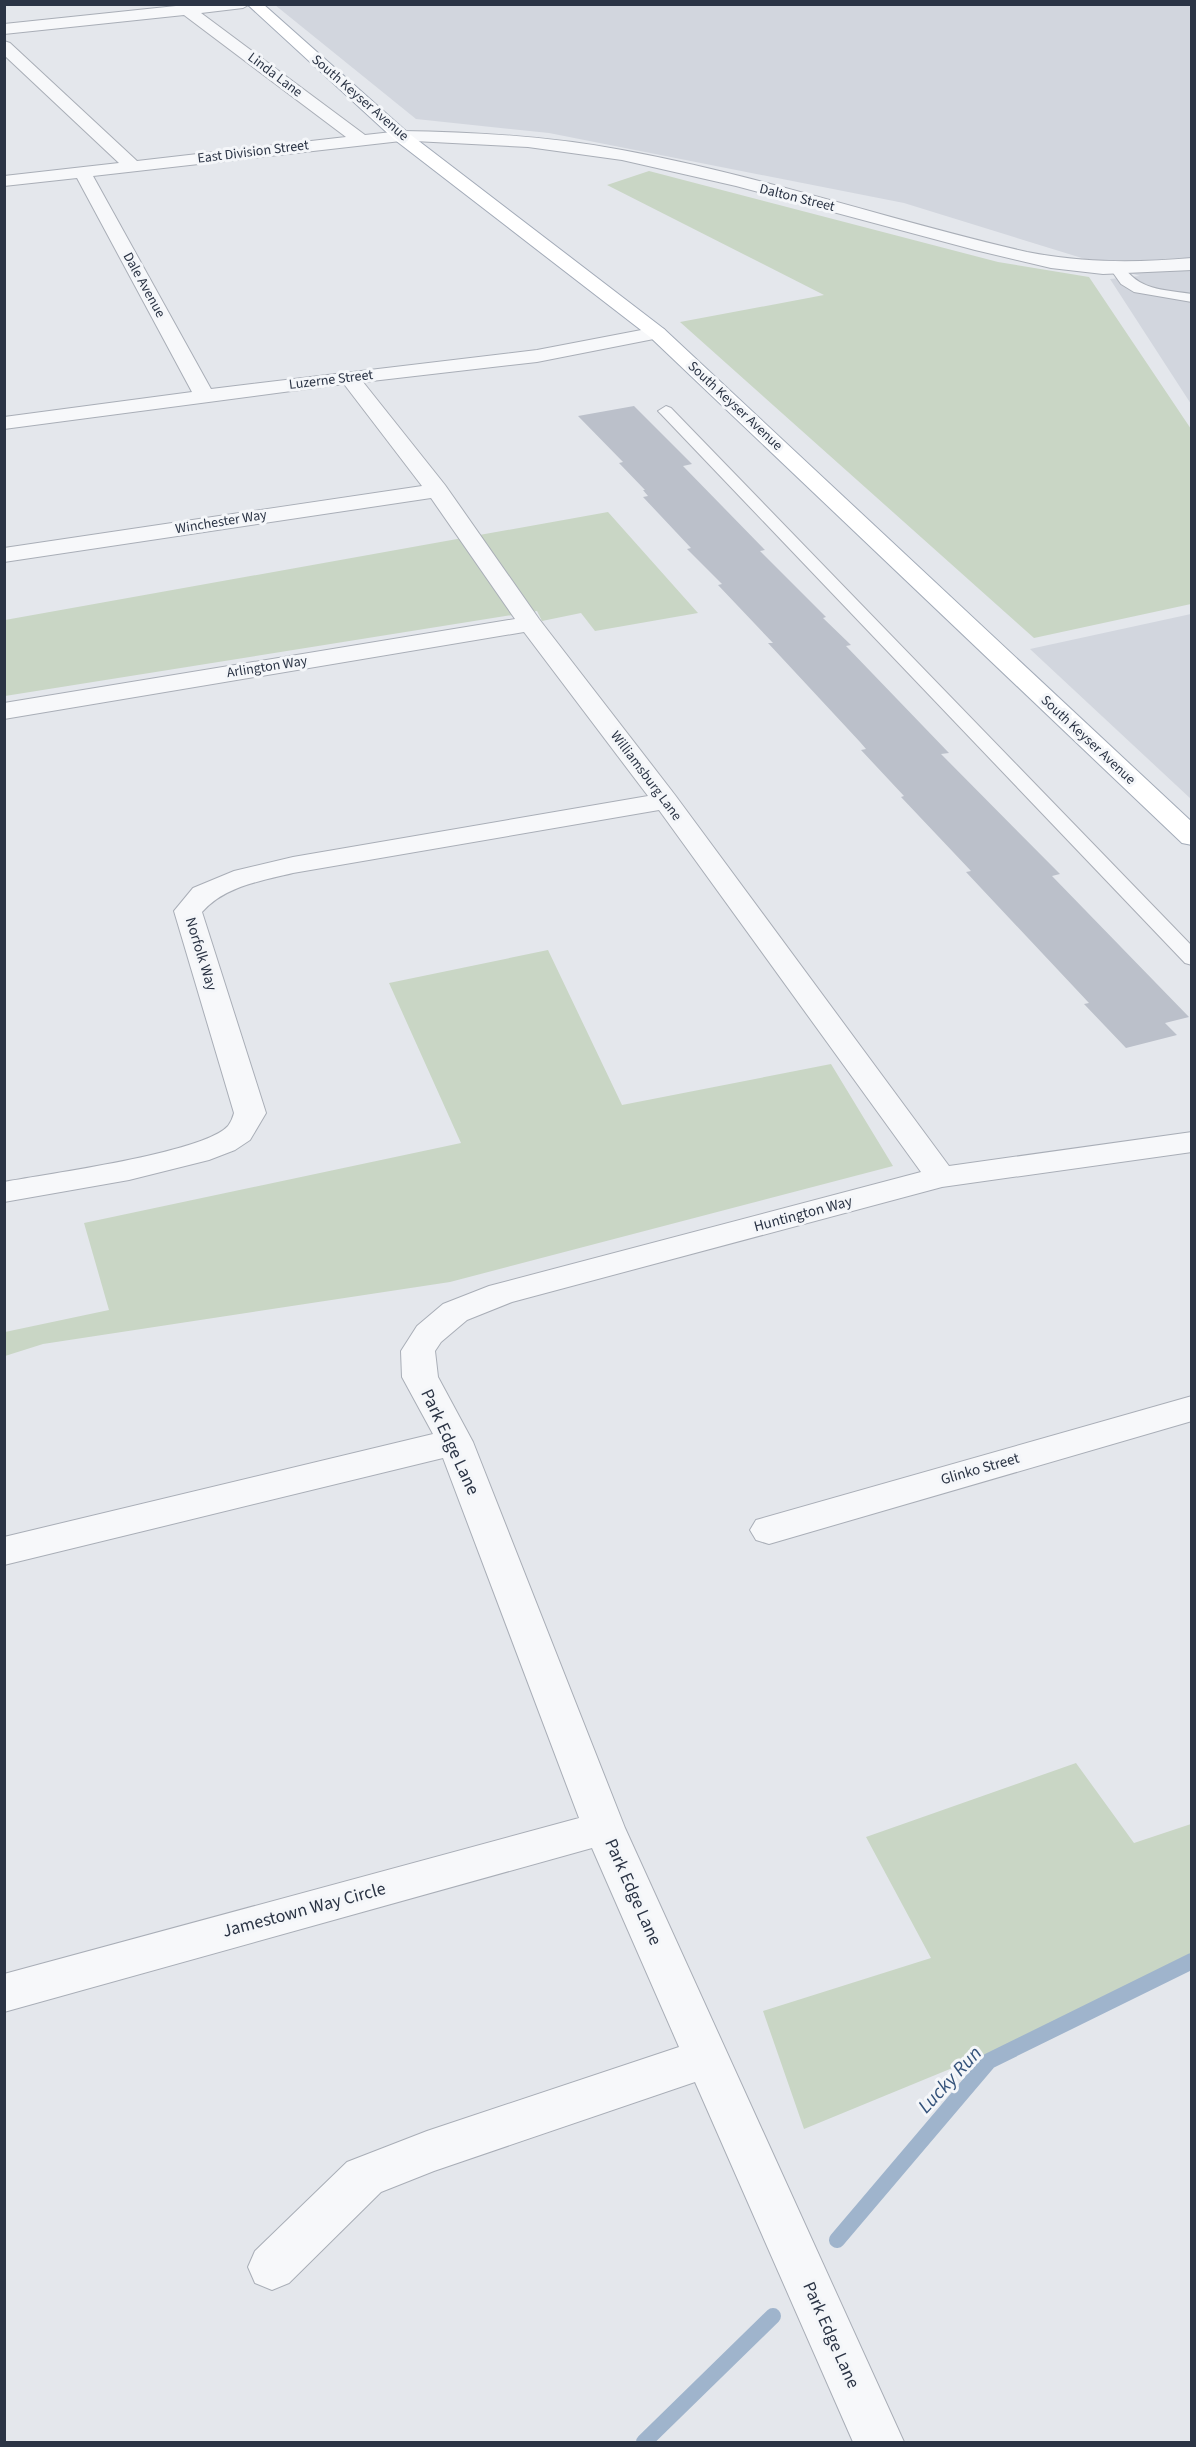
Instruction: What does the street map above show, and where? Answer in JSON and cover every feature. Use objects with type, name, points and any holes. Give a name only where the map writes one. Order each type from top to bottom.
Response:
[{"type":"main road","name":"South Keyser Avenue","points":[[254,4],[401,136],[657,333],[1191,837]]},
{"type":"street","points":[[4,29],[243,4]]},
{"type":"street","name":"Linda Lane","points":[[189,11],[361,140]]},
{"type":"street","points":[[4,46],[134,166]]},
{"type":"street","name":"East Division Street","points":[[4,181],[401,136]]},
{"type":"street","name":"Dalton Street","points":[[401,136],[464,136],[578,148],[652,160],[889,221],[996,252],[1076,266],[1191,264]]},
{"type":"street","name":"Dale Avenue","points":[[82,172],[205,397]]},
{"type":"street","name":"Luzerne Street","points":[[4,423],[349,377],[537,356],[657,333]]},
{"type":"street","name":"Williamsburg Lane","points":[[349,377],[437,490],[530,624],[666,801],[940,1177]]},
{"type":"street","name":"Winchester Way","points":[[4,555],[437,490]]},
{"type":"street","name":"Arlington Way","points":[[4,711],[530,624]]},
{"type":"street","name":"Norfolk Way","points":[[4,1192],[151,1165],[212,1148],[238,1134],[250,1113],[188,911],[203,894],[234,879],[293,865],[666,801]]},
{"type":"street","name":"Huntington Way","points":[[429,1334],[455,1312],[501,1294],[940,1177],[1191,1142]]},
{"type":"street","name":"Park Edge Lane","points":[[429,1334],[418,1351],[420,1377],[455,1442],[604,1828],[879,2442]]},
{"type":"street","name":"Glinko Street","points":[[769,1530],[1191,1408]]},
{"type":"street","points":[[4,1551],[455,1442]]},
{"type":"street","name":"Jamestown Way Circle","points":[[4,1992],[604,1828]]},
{"type":"street","points":[[272,2267],[364,2177],[427,2152],[707,2058]]},
{"type":"lane","points":[[1116,267],[1126,281],[1139,289],[1191,298]]},
{"type":"lane","points":[[666,411],[807,556],[943,701],[1088,848],[1191,959]]},
{"type":"shaded area","points":[[275,5],[1191,5],[1191,404],[1110,279],[1140,276],[904,203],[549,133],[416,119]]},
{"type":"shaded area","points":[[1192,615],[1191,799],[1030,649]]},
{"type":"green space","points":[[649,171],[998,262],[1089,277],[1191,429],[1191,604],[1034,638],[680,322],[824,295],[607,185]]},
{"type":"green space","points":[[608,512],[698,613],[595,631],[581,613],[542,621],[537,611],[5,696],[5,620]]},
{"type":"green space","points":[[548,950],[622,1105],[831,1064],[893,1166],[450,1282],[43,1344],[5,1356],[5,1332],[109,1310],[84,1223],[461,1143],[389,983]]},
{"type":"green space","points":[[1076,1763],[1134,1843],[1191,1824],[1191,1970],[804,2129],[763,2011],[931,1958],[866,1837]]},
{"type":"building","points":[[634,406],[692,464],[683,466],[765,550],[760,551],[851,645],[846,646],[949,753],[941,754],[1060,874],[1052,876],[1189,1017],[1165,1023],[1177,1035],[1126,1048],[1084,1004],[1089,1003],[966,872],[971,871],[901,797],[904,796],[861,750],[866,749],[860,742],[768,643],[773,643],[718,585],[722,584],[687,549],[691,548],[643,497],[648,496],[643,490],[645,490],[619,463],[623,462],[578,416]]},
{"type":"waterway","name":"Lucky Run","points":[[837,2240],[989,2061],[1192,1961]]},
{"type":"waterway","name":"Lucky Run","points":[[644,2442],[773,2316]]}]
